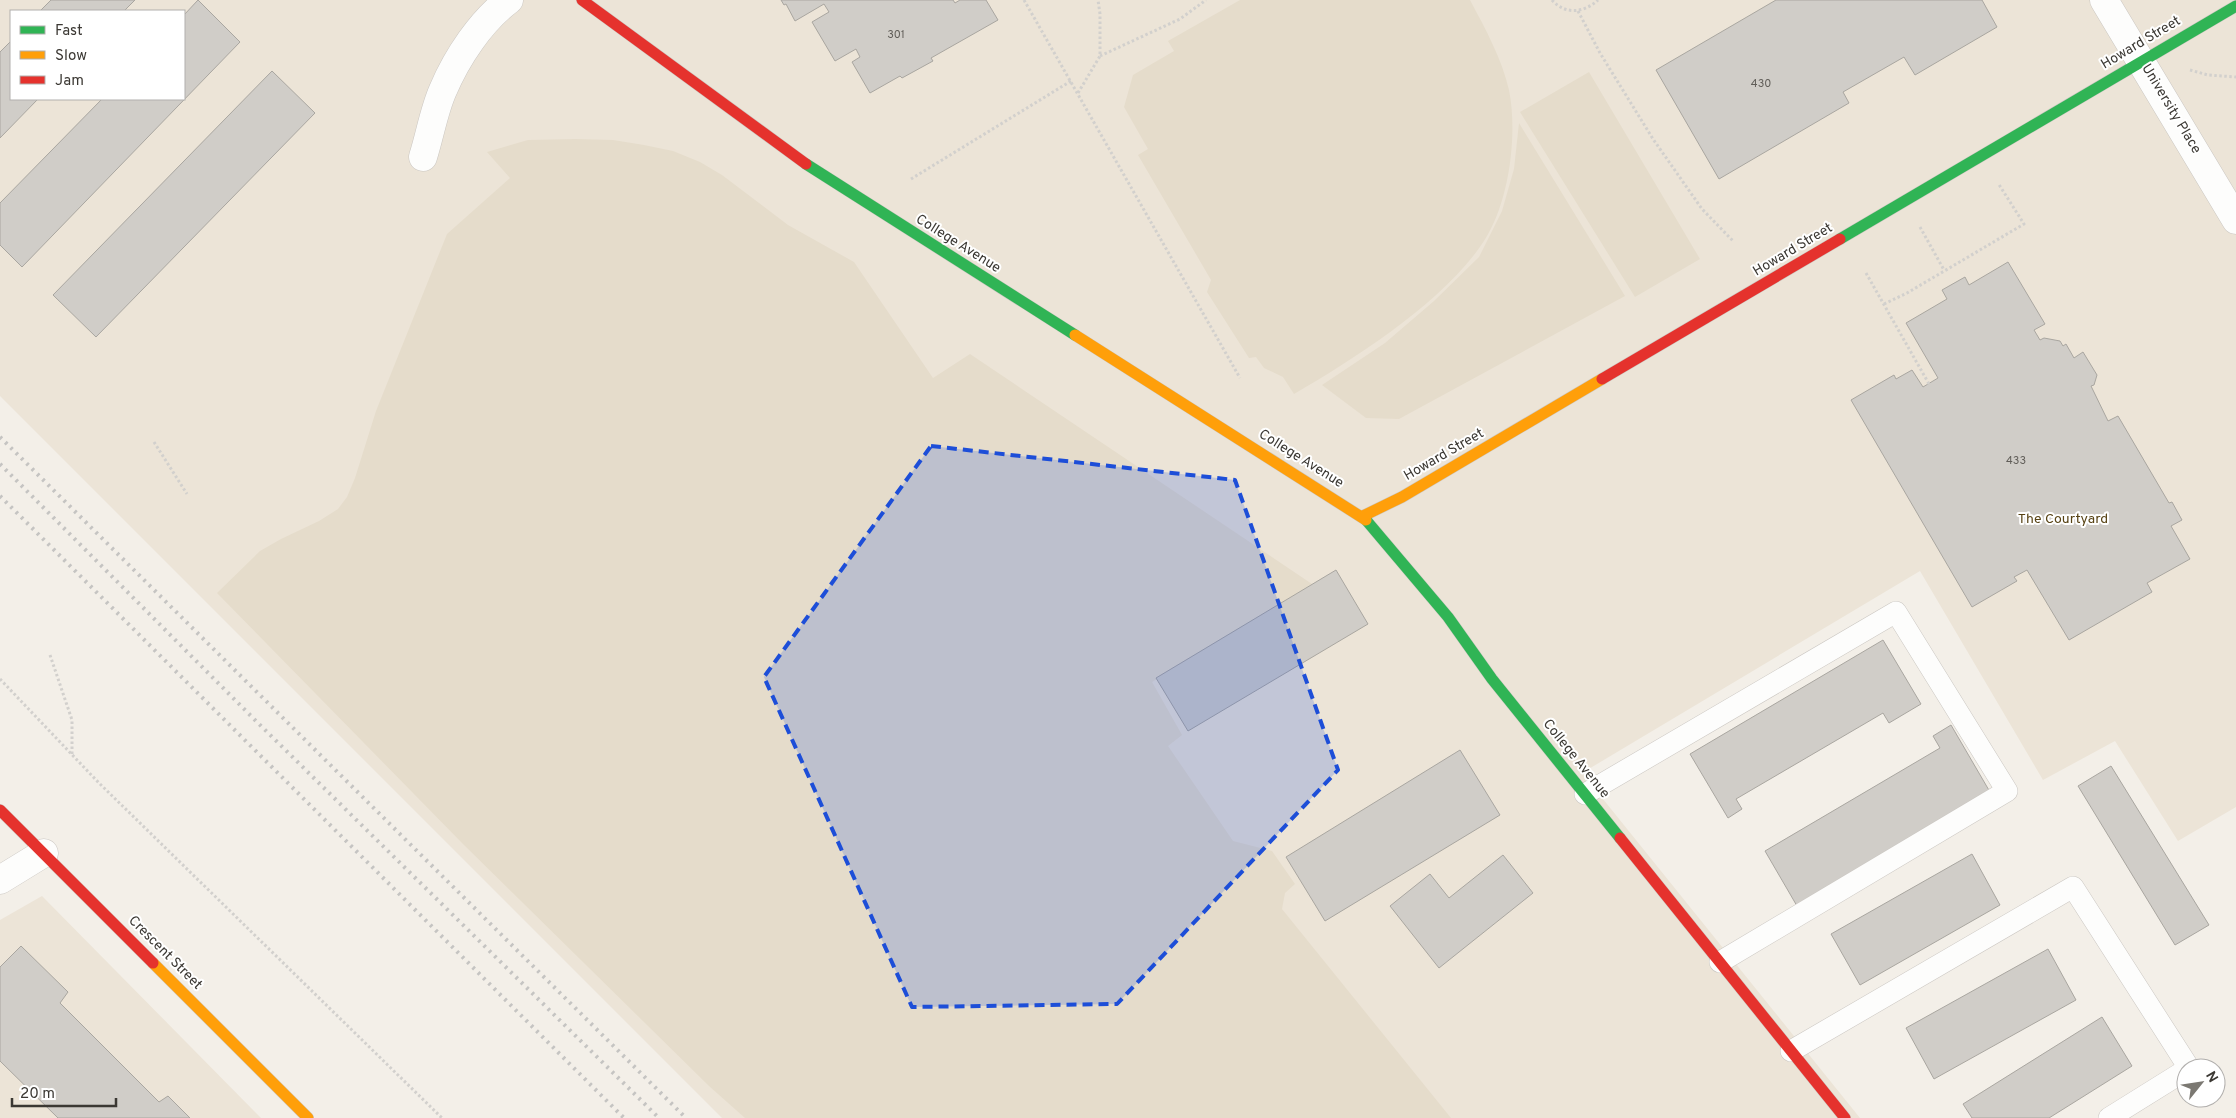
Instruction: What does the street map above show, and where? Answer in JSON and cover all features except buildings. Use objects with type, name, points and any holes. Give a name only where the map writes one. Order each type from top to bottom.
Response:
[{"type":"street","points":[[423,157],[443,90],[468,46],[497,9],[509,0]]},
{"type":"street","name":"College Avenue","points":[[582,0],[812,169],[1363,516],[1448,617],[1492,679],[1846,1118]]},
{"type":"street","name":"University Place","points":[[2104,0],[2236,220]]},
{"type":"street","name":"Howard Street","points":[[1363,516],[1402,497],[2141,60],[2236,6]]},
{"type":"street","name":"Crescent Street","points":[[0,810],[308,1118]]},
{"type":"street","points":[[0,880],[44,853]]},
{"type":"lane","points":[[1585,794],[1896,612],[2007,791],[1720,962]]},
{"type":"lane","points":[[1791,1051],[2073,887],[2180,1058]]},
{"type":"lane","points":[[2109,1118],[2176,1076]]},
{"type":"path","points":[[1024,0],[1240,378]]},
{"type":"path","points":[[1078,93],[1100,56],[1098,0]]},
{"type":"path","points":[[1100,56],[1180,19],[1206,0]]},
{"type":"path","points":[[1552,0],[1562,9],[1578,11],[1590,7],[1598,0]]},
{"type":"path","points":[[1578,11],[1600,53],[1653,139],[1702,209],[1734,242]]},
{"type":"path","points":[[2182,68],[2208,74],[2236,77]]},
{"type":"path","points":[[911,180],[1071,81]]},
{"type":"path","points":[[1884,304],[2024,224],[2001,188]]},
{"type":"path","points":[[1926,238],[1944,270]]},
{"type":"path","points":[[1866,273],[1928,384]]},
{"type":"path","points":[[154,442],[187,494]]},
{"type":"path","points":[[50,655],[72,720],[72,754]]},
{"type":"path","points":[[0,679],[72,754],[442,1118]]},
{"type":"highlighted area","points":[[931,446],[1235,480],[1338,770],[1117,1004],[912,1007],[764,677]]},
{"type":"shaded area","points":[[0,0],[2236,0],[2236,807],[2178,841],[2115,741],[2043,780],[1920,571],[1582,773],[1860,1118],[722,1118],[0,396]]},
{"type":"shaded area","points":[[1240,0],[1470,0],[1502,67],[1512,108],[1512,148],[1505,188],[1500,208],[1484,241],[1447,285],[1423,306],[1371,346],[1294,394],[1283,377],[1264,368],[1256,357],[1249,358],[1207,292],[1211,280],[1138,155],[1148,149],[1124,107],[1133,75],[1174,51],[1168,41]]},
{"type":"shaded area","points":[[1589,72],[1700,259],[1635,297],[1520,112]]},
{"type":"shaded area","points":[[1519,123],[1625,296],[1399,419],[1366,418],[1322,385],[1385,343],[1434,301],[1479,257],[1502,211],[1514,169]]},
{"type":"shaded area","points":[[528,140],[613,140],[673,151],[700,162],[722,175],[788,225],[854,262],[933,378],[970,354],[1312,584],[1152,682],[1182,735],[1168,746],[1233,841],[1272,851],[1295,884],[1285,893],[1282,909],[1451,1118],[745,1118],[709,1086],[463,844],[217,593],[260,551],[319,521],[338,509],[347,497],[355,478],[376,411],[447,234],[510,178],[487,152]]},
{"type":"shaded area","points":[[42,896],[261,1118],[0,1118],[0,920]]},
{"type":"railway","points":[[0,437],[686,1118]]},
{"type":"railway","points":[[0,464],[256,721],[659,1118]]},
{"type":"railway","points":[[0,496],[624,1118]]},
{"type":"traffic: fast","points":[[1840,239],[2236,6]]},
{"type":"traffic: fast","points":[[806,164],[1075,335]]},
{"type":"traffic: fast","points":[[1366,520],[1448,617],[1492,679],[1620,838]]},
{"type":"traffic: slow","points":[[1075,335],[1366,520]]},
{"type":"traffic: slow","points":[[1363,516],[1402,497],[1602,379]]},
{"type":"traffic: slow","points":[[153,963],[308,1118]]},
{"type":"traffic: jam","points":[[582,0],[806,164]]},
{"type":"traffic: jam","points":[[1602,379],[1840,239]]},
{"type":"traffic: jam","points":[[0,810],[153,963]]},
{"type":"traffic: jam","points":[[1620,838],[1845,1118]]},
{"type":"park label","name":"The Courtyard","points":[[2063,519]]}]
